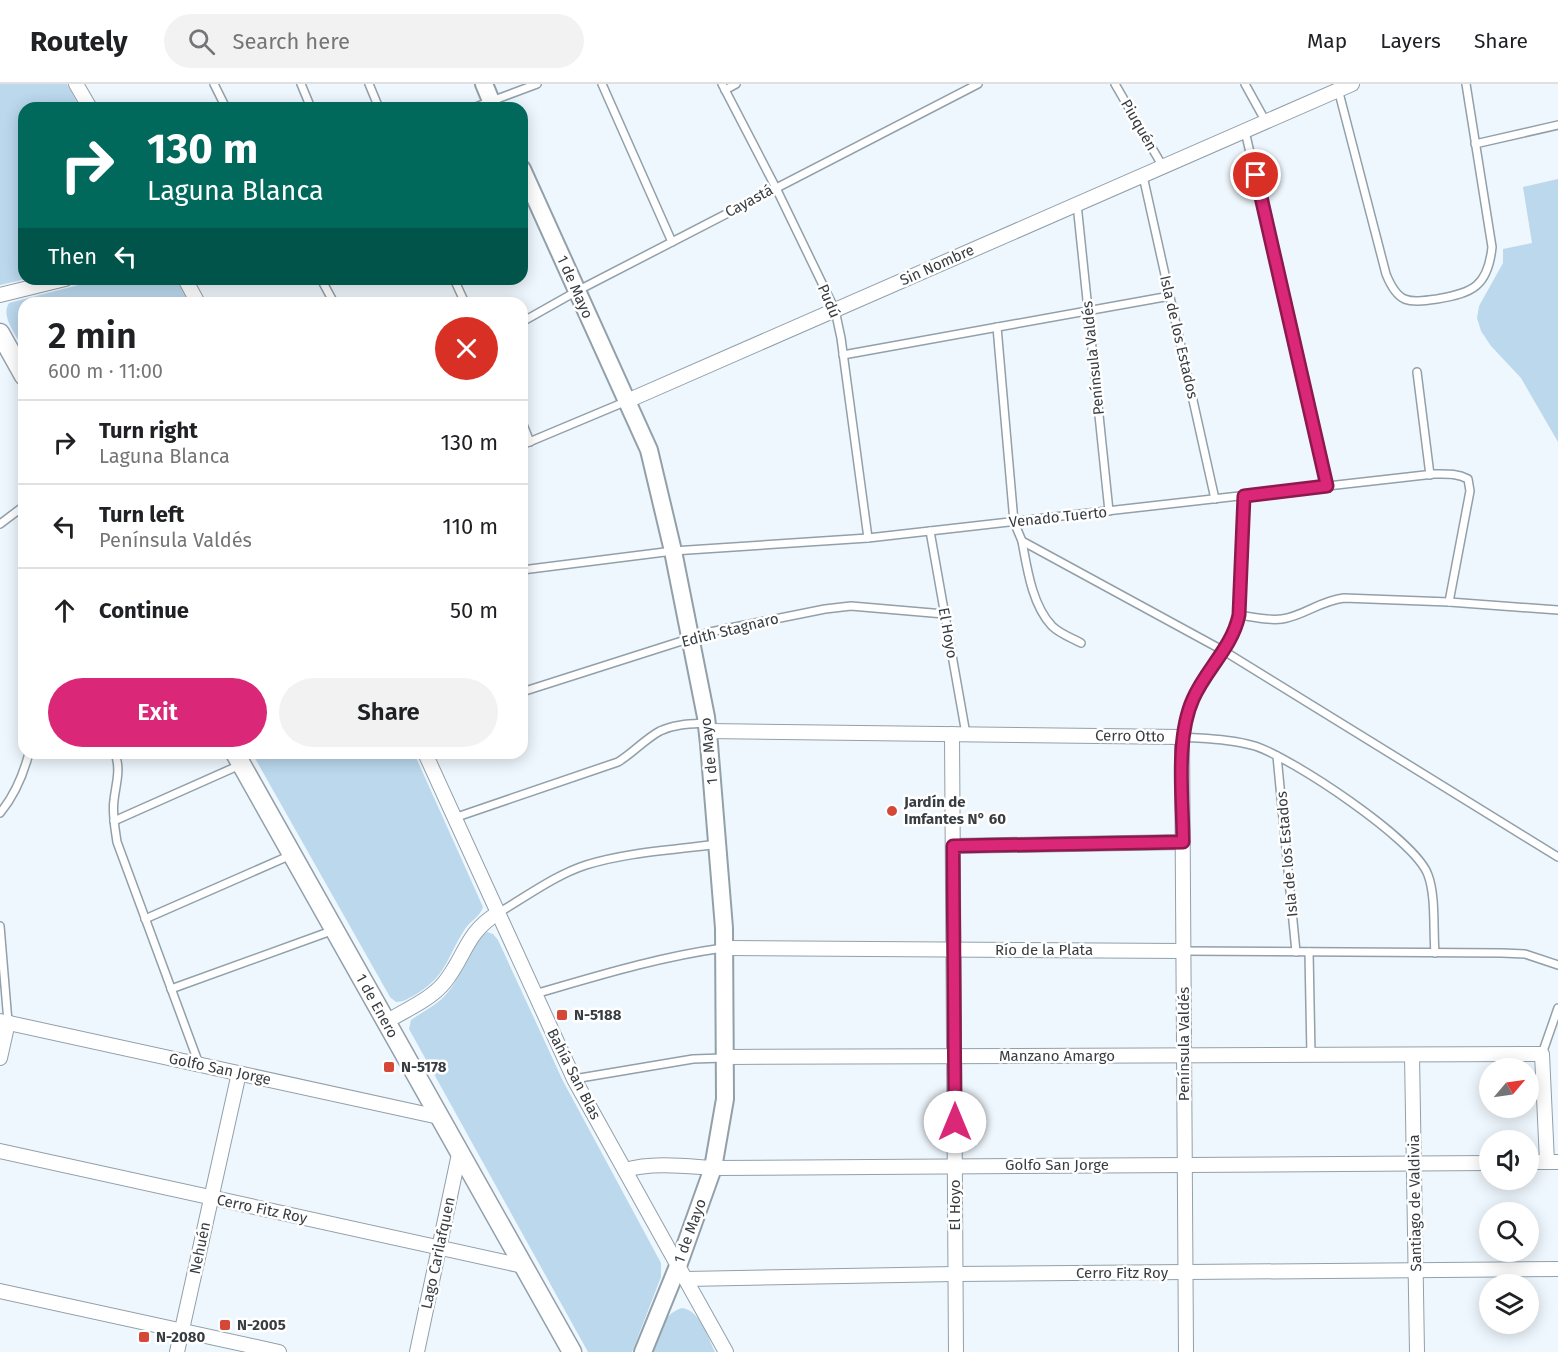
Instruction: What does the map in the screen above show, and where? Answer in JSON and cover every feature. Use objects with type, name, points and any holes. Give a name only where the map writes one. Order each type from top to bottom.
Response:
[{"type":"main road","points":[[0,333],[18,365]]},
{"type":"main road","name":"1 de Enero","points":[[238,759],[572,1352]]},
{"type":"street","points":[[76,84],[86,102]]},
{"type":"street","points":[[484,84],[492,102]]},
{"type":"street","name":"Sin Nombre","points":[[627,401],[1266,122],[1342,86]]},
{"type":"street","name":"1 de Mayo","points":[[528,182],[627,401],[651,460],[673,551],[707,727],[725,948],[726,1058],[722,1124],[713,1168],[682,1273],[643,1352]]},
{"type":"street","points":[[0,295],[41,285]]},
{"type":"street","name":"Cerro Otto","points":[[707,727],[1182,737]]},
{"type":"street","name":"El Hoyo","points":[[956,1352],[953,846],[959,734]]},
{"type":"street","name":"Península Valdés","points":[[1182,737],[1186,1352]]},
{"type":"street","name":"Bahía San Blas","points":[[429,759],[574,1079],[726,1352]]},
{"type":"street","points":[[953,846],[1183,842]]},
{"type":"street","points":[[386,1022],[428,997],[443,985],[474,932],[498,913]]},
{"type":"street","name":"Río de la Plata","points":[[725,948],[1184,951]]},
{"type":"street","points":[[0,1058],[4,1022]]},
{"type":"street","name":"Golfo San Jorge","points":[[4,1022],[439,1117]]},
{"type":"street","points":[[1542,1054],[1553,1162]]},
{"type":"street","name":"Manzano Amargo","points":[[726,1058],[1542,1054]]},
{"type":"street","name":"Santiago de Valdivia","points":[[1412,1055],[1417,1352]]},
{"type":"street","name":"Nehuén","points":[[177,1352],[239,1073]]},
{"type":"street","name":"Cerro Fitz Roy","points":[[0,1151],[523,1266]]},
{"type":"street","name":"Lago Carilafquen","points":[[417,1352],[459,1154]]},
{"type":"street","name":"Golfo San Jorge","points":[[625,1170],[639,1166],[659,1165],[713,1168],[1479,1163]]},
{"type":"street","name":"Cerro Fitz Roy","points":[[682,1273],[956,1274],[1558,1269]]},
{"type":"street","points":[[0,1291],[279,1352]]},
{"type":"lane","points":[[214,84],[223,102]]},
{"type":"lane","points":[[301,84],[308,102]]},
{"type":"lane","points":[[369,84],[376,102]]},
{"type":"lane","points":[[497,102],[537,84]]},
{"type":"lane","points":[[602,84],[672,242]]},
{"type":"lane","points":[[724,87],[736,84]]},
{"type":"lane","name":"Cayastá","points":[[528,319],[577,291],[978,84]]},
{"type":"lane","name":"Piuquén","points":[[1115,84],[1163,167]]},
{"type":"lane","points":[[1245,84],[1266,122]]},
{"type":"lane","points":[[1342,86],[1386,274],[1398,296],[1413,302],[1459,295],[1469,291],[1486,273],[1491,261],[1492,247],[1466,84]]},
{"type":"lane","name":"Pudú","points":[[724,87],[835,310],[840,331],[868,538]]},
{"type":"lane","points":[[1475,144],[1558,124]]},
{"type":"lane","points":[[1245,131],[1327,486]]},
{"type":"lane","name":"Isla de los Estados","points":[[1143,176],[1215,499]]},
{"type":"lane","name":"Península Valdés","points":[[1077,204],[1109,511]]},
{"type":"lane","points":[[843,355],[1170,296]]},
{"type":"lane","points":[[997,327],[1014,522],[1022,541],[1031,585],[1042,609],[1052,626],[1081,643]]},
{"type":"lane","points":[[1417,372],[1430,475]]},
{"type":"lane","name":"Sin Nombre","points":[[530,442],[627,401]]},
{"type":"lane","points":[[528,437],[530,442]]},
{"type":"lane","name":"Venado Tuerto","points":[[528,569],[673,551],[868,538],[1430,475],[1461,475],[1468,479],[1470,491],[1449,602]]},
{"type":"lane","points":[[1182,737],[1193,699],[1236,629],[1239,615],[1244,496]]},
{"type":"lane","points":[[0,524],[18,510]]},
{"type":"lane","name":"El Hoyo","points":[[930,531],[944,614],[959,734]]},
{"type":"lane","points":[[1022,541],[1224,651],[1558,857]]},
{"type":"lane","points":[[1239,615],[1280,620],[1329,600],[1344,598],[1449,602],[1558,610]]},
{"type":"lane","name":"Edith Stagnaro","points":[[528,690],[733,626],[842,607],[944,614]]},
{"type":"lane","points":[[454,818],[618,762],[633,754],[660,732],[680,725],[707,727]]},
{"type":"lane","name":"Cerro Otto","points":[[1182,737],[1229,740],[1277,756],[1329,787],[1409,848],[1428,875],[1434,953]]},
{"type":"lane","name":"Isla de los Estados","points":[[1277,756],[1296,952]]},
{"type":"lane","points":[[0,813],[15,792],[27,759]]},
{"type":"lane","points":[[117,759],[118,781],[113,801],[117,842],[199,1064]]},
{"type":"lane","points":[[114,821],[238,759]]},
{"type":"lane","points":[[498,913],[556,879],[584,866],[615,858],[718,844]]},
{"type":"lane","points":[[146,919],[292,854]]},
{"type":"lane","points":[[0,926],[4,1022]]},
{"type":"lane","points":[[171,989],[334,930]]},
{"type":"lane","name":"Río de la Plata","points":[[535,994],[646,962],[684,953],[725,948]]},
{"type":"lane","name":"Río de la Plata","points":[[1184,951],[1524,954],[1558,965]]},
{"type":"lane","points":[[1309,952],[1311,1055]]},
{"type":"lane","points":[[1542,1054],[1558,1008]]},
{"type":"lane","name":"Manzano Amargo","points":[[574,1079],[693,1059],[726,1058]]},
{"type":"shaded area","points":[[0,84],[67,84],[77,102],[18,102],[18,281],[0,285]]},
{"type":"shaded area","points":[[1558,179],[1558,442],[1521,378],[1491,346],[1481,331],[1477,318],[1479,306],[1503,263],[1503,249],[1532,243],[1523,187]]},
{"type":"shaded area","points":[[79,285],[179,285],[186,297],[32,297]]},
{"type":"shaded area","points":[[18,301],[18,339],[8,320],[9,303]]},
{"type":"shaded area","points":[[255,759],[417,759],[483,907],[480,914],[465,929],[445,966],[433,982],[413,996],[401,1001],[396,1002],[390,997]]},
{"type":"shaded area","points":[[487,932],[493,934],[498,940],[563,1081],[661,1263],[661,1277],[632,1352],[588,1352],[409,1029],[411,1020],[445,996],[454,984],[475,943]]},
{"type":"shaded area","points":[[682,1308],[699,1319],[715,1352],[652,1352],[665,1320]]},
{"type":"place","name":"Jardín de Imfantes N° 60","points":[[892,811]]},
{"type":"place","name":"N-5188","points":[[562,1015]]},
{"type":"place","name":"N-5178","points":[[389,1067]]},
{"type":"place","name":"N-2005","points":[[225,1325]]},
{"type":"place","name":"N-2080","points":[[144,1337]]},
{"type":"route","points":[[955,1122],[953,846],[1183,842],[1182,737],[1193,699],[1236,629],[1239,615],[1244,496],[1327,486],[1256,175]]}]
